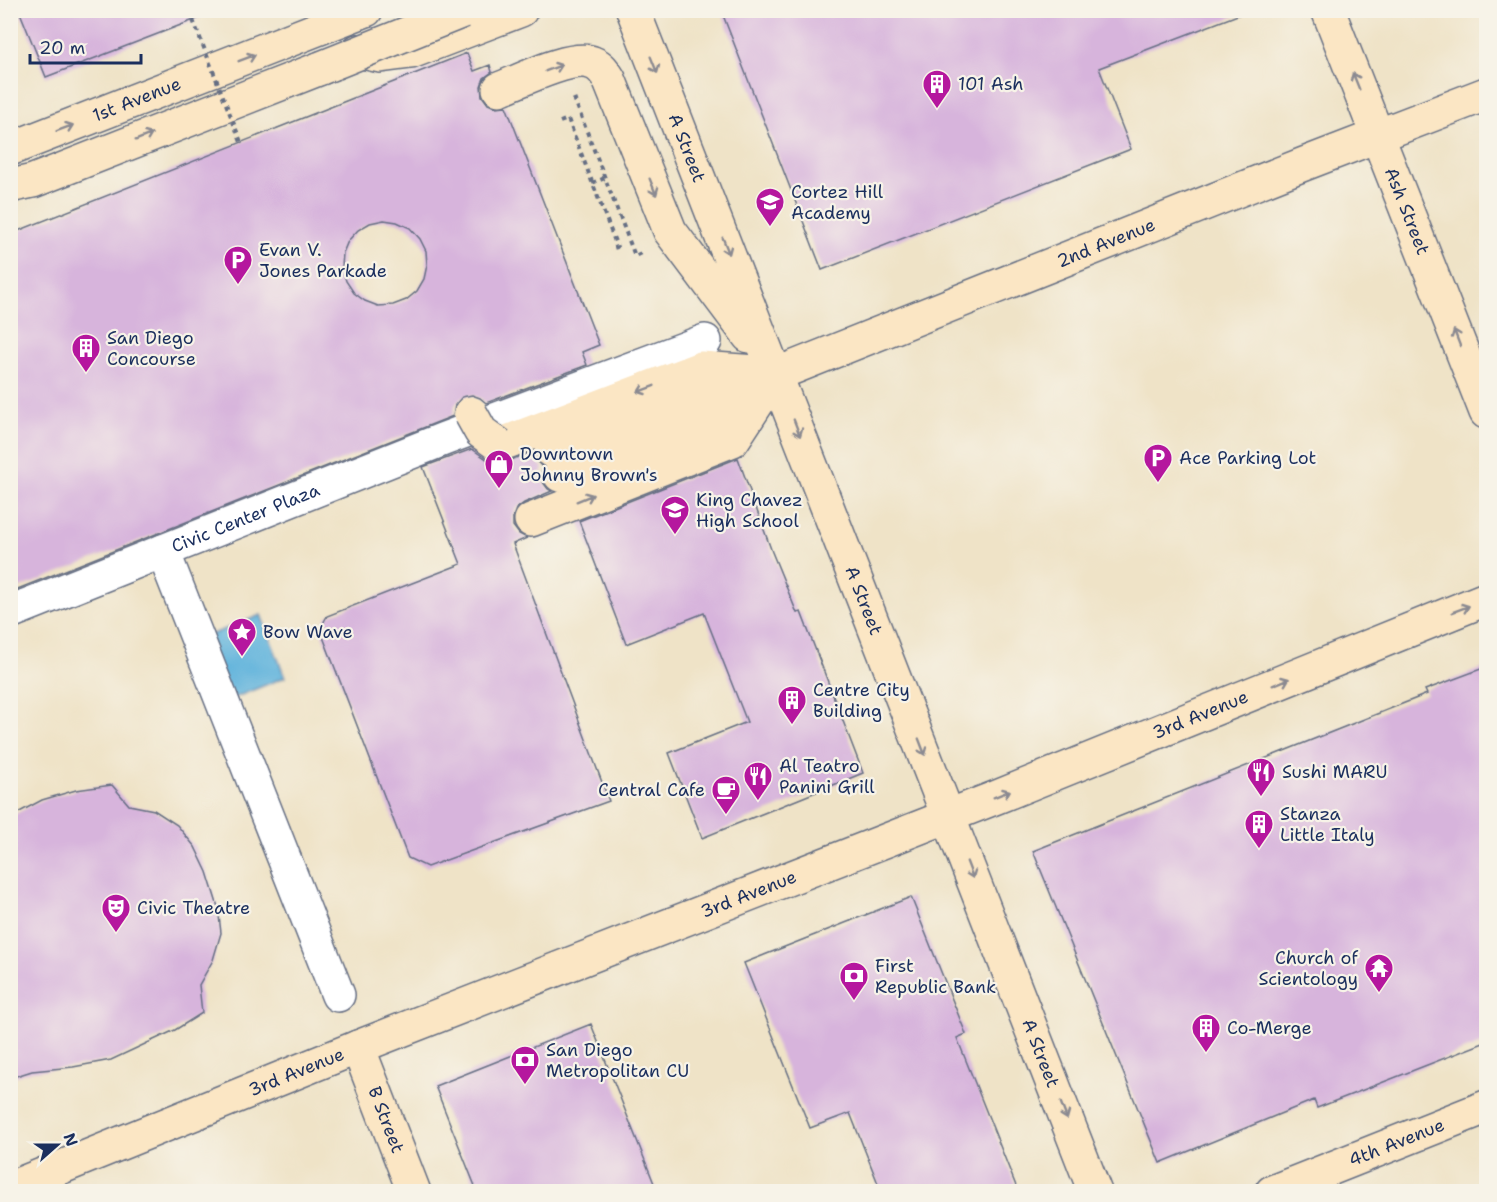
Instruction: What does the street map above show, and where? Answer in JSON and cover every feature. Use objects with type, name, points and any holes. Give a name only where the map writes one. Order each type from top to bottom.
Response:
[{"type":"main road","name":"1st Avenue","points":[[10,149],[366,10]]},
{"type":"main road","points":[[294,40],[327,44],[380,56],[411,52],[521,10]]},
{"type":"main road","name":"Ash Street","points":[[1328,10],[1486,412]]},
{"type":"main road","points":[[10,186],[33,181],[464,11]]},
{"type":"main road","name":"A Street","points":[[631,15],[776,374],[1095,1191]]},
{"type":"main road","points":[[499,89],[569,62],[592,62],[604,70],[670,231],[776,374]]},
{"type":"main road","name":"2nd Avenue","points":[[556,463],[707,391],[727,394],[1486,94]]},
{"type":"main road","points":[[471,414],[482,432],[499,445],[703,355],[776,374]]},
{"type":"main road","points":[[531,520],[733,440],[776,374]]},
{"type":"main road","name":"3rd Avenue","points":[[10,1188],[358,1047],[948,816],[1486,599]]},
{"type":"main road","name":"B Street","points":[[358,1047],[414,1191]]},
{"type":"main road","name":"4th Avenue","points":[[1272,1191],[1486,1107]]},
{"type":"street","name":"Civic Center Plaza","points":[[338,995],[163,551],[444,439],[703,355]]},
{"type":"street","points":[[10,612],[163,551]]},
{"type":"path","points":[[193,20],[241,142]]},
{"type":"path","points":[[573,96],[635,256],[650,250]]},
{"type":"path","points":[[560,122],[568,119],[617,247],[610,249]]},
{"type":"path","points":[[592,183],[605,178]]},
{"type":"water","name":"Bow Wave","points":[[261,615],[285,677],[224,702],[200,639]]},
{"type":"building","points":[[19,10],[211,10],[212,13],[46,77]]},
{"type":"building","name":"101 Ash","points":[[721,10],[1243,10],[1243,13],[1099,68],[1131,149],[822,270]]},
{"type":"building","name":"Evan V. Jones Parkade","points":[[467,53],[474,71],[490,65],[492,72],[484,78],[481,86],[482,96],[488,104],[496,107],[506,106],[599,345],[582,352],[587,365],[486,403],[472,395],[462,397],[455,405],[453,416],[10,592],[10,234]],"holes":[[[384,220],[397,222],[410,228],[420,239],[426,251],[427,265],[424,279],[417,291],[406,300],[393,305],[378,306],[354,293],[346,281],[342,267],[343,253],[348,241],[358,230],[370,223]]]},
{"type":"building","points":[[472,449],[498,464],[533,452],[534,458],[543,468],[542,481],[552,491],[516,509],[513,526],[519,534],[527,538],[513,544],[609,801],[427,867],[408,858],[320,629],[327,616],[461,564],[423,467]]},
{"type":"building","points":[[738,458],[772,552],[797,613],[801,612],[863,773],[702,838],[669,753],[747,722],[704,613],[626,644],[579,521]]},
{"type":"building","points":[[1486,667],[1486,1042],[1317,1108],[1314,1100],[1160,1163],[1033,851],[1427,694],[1425,690]]},
{"type":"building","name":"Civic Theatre","points":[[112,785],[129,805],[154,810],[177,825],[195,847],[207,872],[218,907],[221,933],[213,960],[199,985],[202,1013],[175,1030],[111,1060],[32,1071],[10,1078],[10,817],[42,800],[76,790]]},
{"type":"building","points":[[911,897],[966,1034],[957,1038],[1018,1191],[881,1191],[850,1113],[810,1128],[744,963]]},
{"type":"building","points":[[591,1024],[657,1191],[477,1191],[435,1086]]},
{"type":"place","name":"101 Ash","points":[[937,110]]},
{"type":"place","name":"Cortez Hill Academy","points":[[770,228]]},
{"type":"place","name":"Evan V. Jones Parkade","points":[[238,286]]},
{"type":"place","name":"San Diego Concourse","points":[[86,374]]},
{"type":"place","name":"Ace Parking Lot","points":[[1158,484]]},
{"type":"place","name":"Downtown Johnny Brown's","points":[[499,490]]},
{"type":"place","name":"King Chavez High School","points":[[675,536]]},
{"type":"place","name":"Bow Wave","points":[[242,658]]},
{"type":"place","name":"Centre City Building","points":[[792,726]]},
{"type":"place","name":"Sushi MARU","points":[[1261,798]]},
{"type":"place","name":"Al Teatro Panini Grill","points":[[758,802]]},
{"type":"place","name":"Central Cafe","points":[[726,816]]},
{"type":"place","name":"Stanza Little Italy","points":[[1259,850]]},
{"type":"place","name":"Civic Theatre","points":[[116,934]]},
{"type":"place","name":"Church of Scientology","points":[[1379,994]]},
{"type":"place","name":"First Republic Bank","points":[[854,1002]]},
{"type":"place","name":"Co-Merge","points":[[1206,1054]]},
{"type":"place","name":"San Diego Metropolitan CU","points":[[525,1086]]}]
